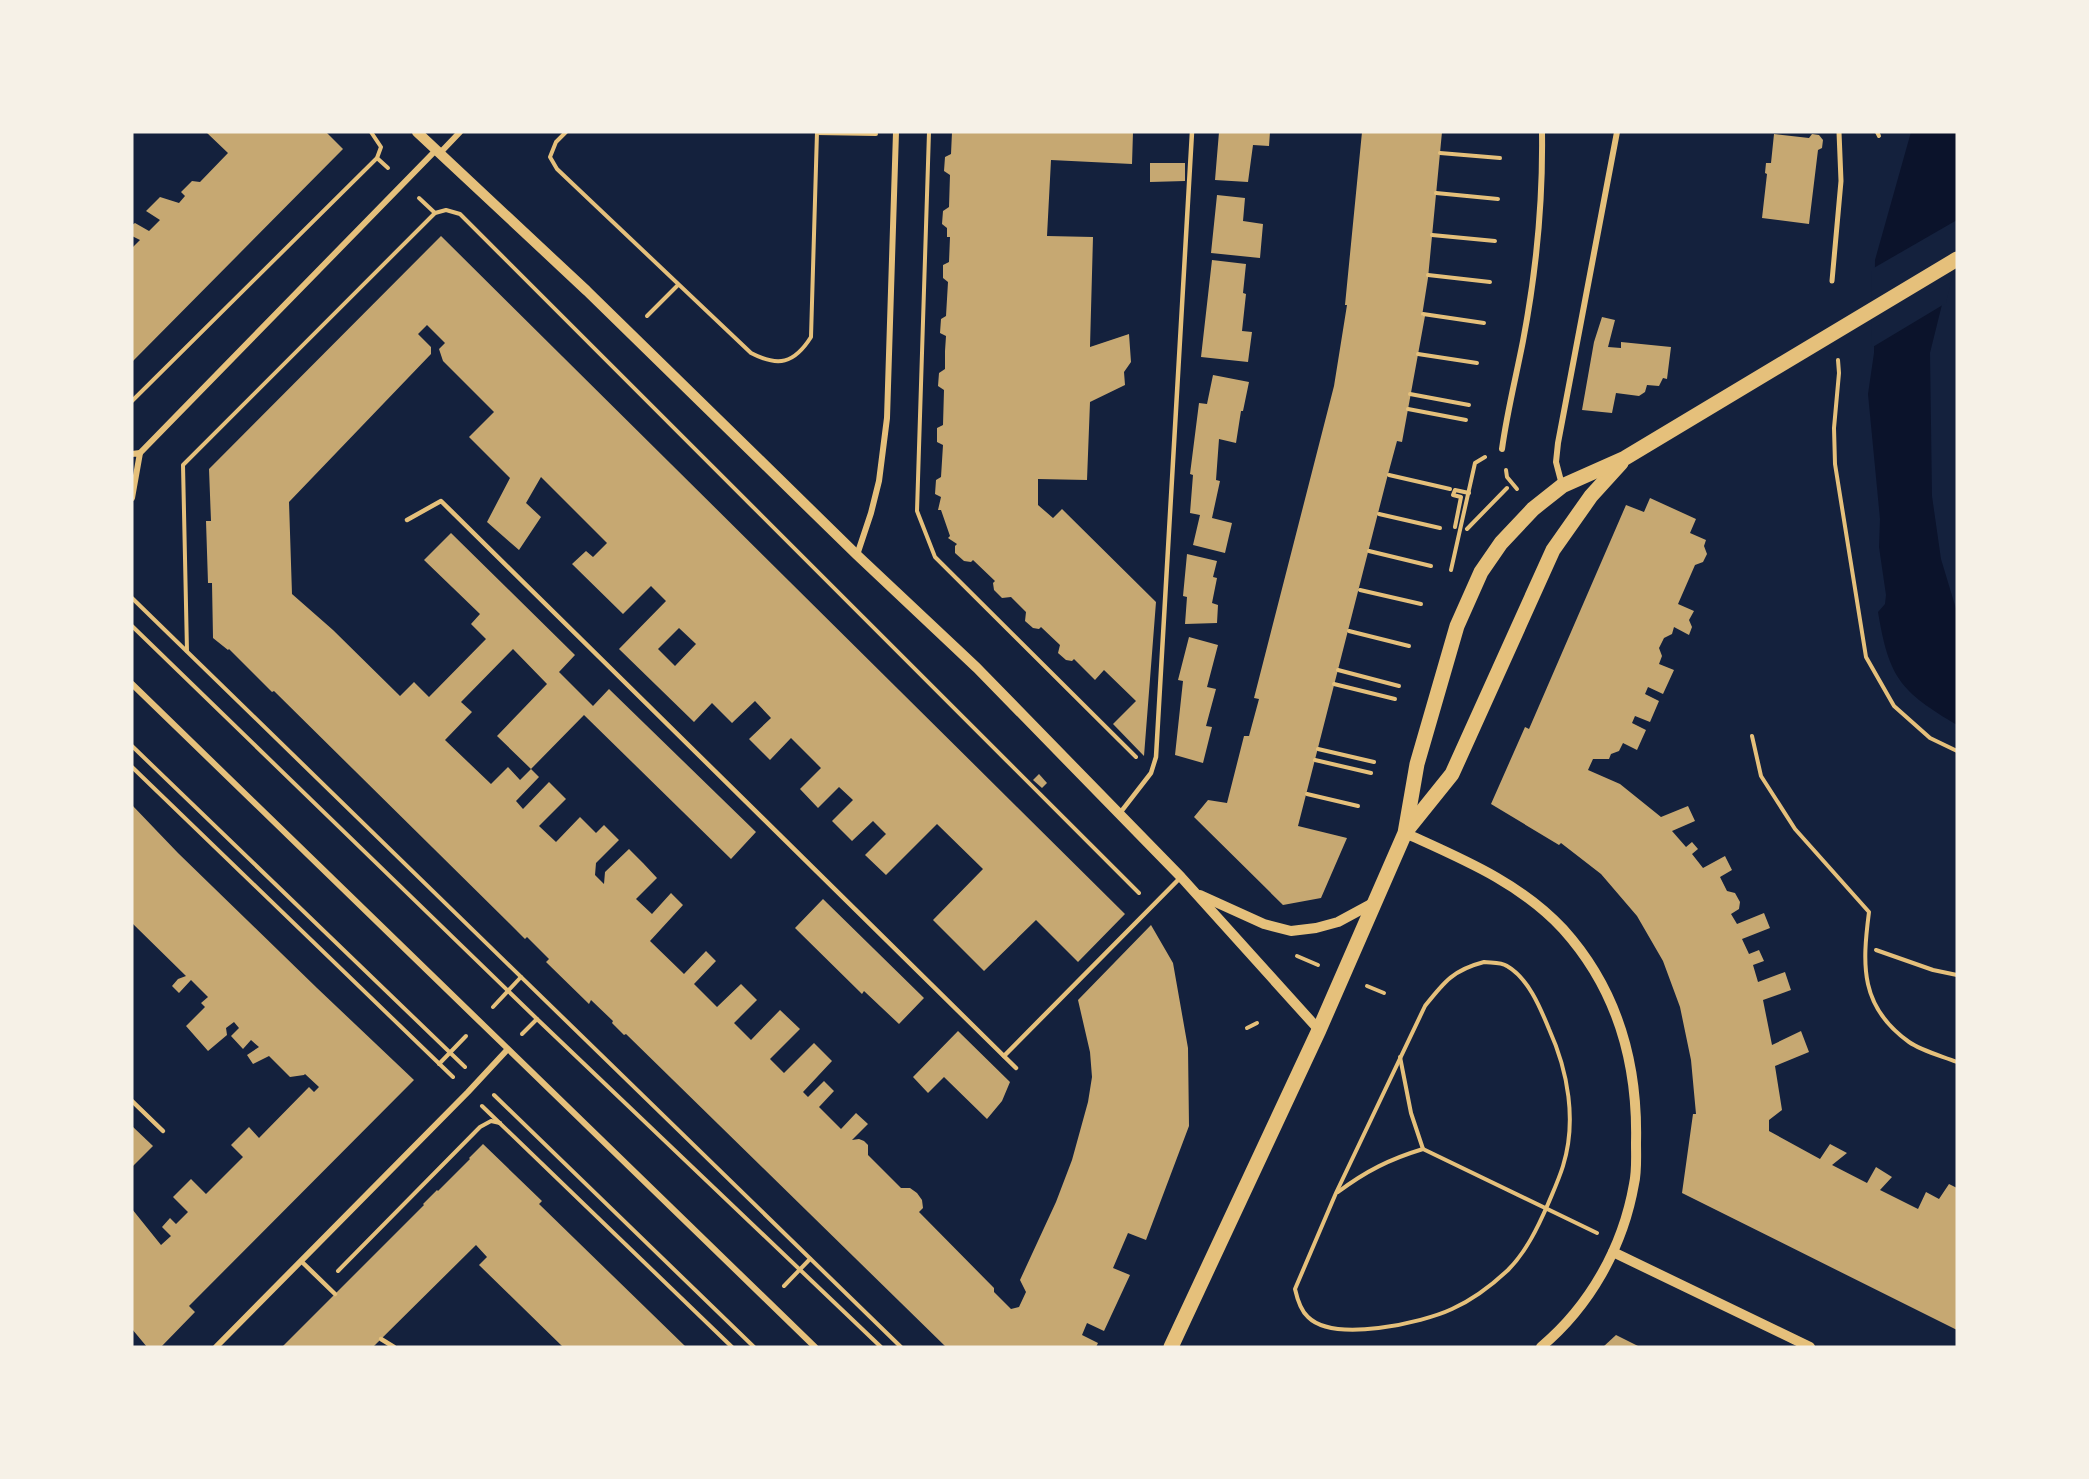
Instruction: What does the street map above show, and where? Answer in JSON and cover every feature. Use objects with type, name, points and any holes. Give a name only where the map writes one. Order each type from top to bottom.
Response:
[{"type":"main road","points":[[1172,1347],[1319,1030],[1405,833],[1417,764],[1457,626],[1481,572],[1501,543],[1533,509],[1562,486],[1625,458],[1957,259]]},
{"type":"main road","points":[[1405,833],[1452,774],[1553,550],[1591,496],[1625,458]]},
{"type":"street","points":[[417,132],[587,291],[857,555],[977,668],[1181,877],[1319,1030]]},
{"type":"street","points":[[132,498],[140,453],[438,151],[460,132]]},
{"type":"street","points":[[1502,448],[1534,270],[1541,188],[1542,132]]},
{"type":"street","points":[[1562,486],[1557,471],[1558,443],[1617,132]]},
{"type":"street","points":[[1832,281],[1841,181],[1839,132]]},
{"type":"street","points":[[857,555],[879,481],[886,435],[896,133]]},
{"type":"street","points":[[132,454],[140,453]]},
{"type":"street","points":[[132,684],[815,1347]]},
{"type":"street","points":[[1405,833],[1475,864],[1539,906],[1563,930],[1601,982],[1625,1039],[1633,1074],[1637,1115],[1635,1182],[1626,1218],[1613,1252],[1585,1302],[1541,1347]]},
{"type":"street","points":[[1197,894],[1264,924],[1291,931],[1338,922],[1375,902]]},
{"type":"street","points":[[216,1347],[507,1050]]},
{"type":"street","points":[[1613,1252],[1810,1347]]},
{"type":"lane","points":[[1120,813],[1151,773],[1156,757],[1192,132]]},
{"type":"lane","points":[[407,520],[441,501],[1016,1068]]},
{"type":"lane","points":[[1004,1056],[1181,877]]},
{"type":"lane","points":[[132,1101],[162,1131]]},
{"type":"lane","points":[[301,1261],[335,1294]]},
{"type":"lane","points":[[381,1339],[394,1347]]},
{"type":"path","points":[[132,401],[377,158],[381,147],[371,132]]},
{"type":"path","points":[[566,132],[556,142],[550,157],[557,170],[751,353],[767,361],[784,361],[802,352],[811,337],[817,133],[896,133]]},
{"type":"path","points":[[929,132],[917,511],[935,557],[1138,760]]},
{"type":"path","points":[[1440,153],[1500,158]]},
{"type":"path","points":[[1436,193],[1498,199]]},
{"type":"path","points":[[187,651],[183,465],[435,213],[446,210],[460,214],[1142,896]]},
{"type":"path","points":[[1432,235],[1495,241]]},
{"type":"path","points":[[1428,275],[1490,282]]},
{"type":"path","points":[[659,304],[678,285]]},
{"type":"path","points":[[1423,314],[1484,323]]},
{"type":"path","points":[[1837,350],[1839,373],[1834,428],[1835,464],[1866,657],[1894,705],[1930,738],[1957,751]]},
{"type":"path","points":[[1418,354],[1477,363]]},
{"type":"path","points":[[1410,394],[1469,405]]},
{"type":"path","points":[[1408,410],[1466,420]]},
{"type":"path","points":[[1451,572],[1475,463],[1502,448],[1507,477],[1533,509]]},
{"type":"path","points":[[1389,475],[1450,489]]},
{"type":"path","points":[[1467,529],[1507,488]]},
{"type":"path","points":[[1455,527],[1461,497],[1453,495],[1455,490],[1469,493]]},
{"type":"path","points":[[1379,514],[1440,528]]},
{"type":"path","points":[[1369,551],[1431,566]]},
{"type":"path","points":[[1360,590],[1420,604]]},
{"type":"path","points":[[132,598],[901,1347]]},
{"type":"path","points":[[132,626],[537,1019],[881,1347]]},
{"type":"path","points":[[1349,631],[1409,646]]},
{"type":"path","points":[[1338,670],[1399,686]]},
{"type":"path","points":[[1335,684],[1395,699]]},
{"type":"path","points":[[1752,736],[1761,776],[1795,829],[1869,912],[1865,942],[1865,967],[1869,991],[1882,1017],[1910,1043],[1957,1062]]},
{"type":"path","points":[[132,746],[754,1347]]},
{"type":"path","points":[[1318,749],[1374,762]]},
{"type":"path","points":[[1315,760],[1371,773]]},
{"type":"path","points":[[132,767],[439,1064]]},
{"type":"path","points":[[1307,794],[1358,806]]},
{"type":"path","points":[[1876,950],[1933,970],[1957,975]]},
{"type":"path","points":[[1484,962],[1506,965],[1523,980],[1542,1012],[1559,1051],[1568,1090],[1570,1133],[1563,1166],[1532,1237],[1508,1269],[1472,1298],[1452,1309],[1429,1318],[1393,1326],[1348,1331],[1324,1326],[1308,1318],[1299,1303],[1295,1289],[1336,1193],[1425,1006],[1443,983],[1464,967],[1484,962]]},
{"type":"path","points":[[1247,1028],[1257,1023]]},
{"type":"path","points":[[1400,1056],[1411,1113],[1423,1149]]},
{"type":"path","points":[[325,1284],[480,1127],[490,1121],[500,1123],[732,1347]]},
{"type":"path","points":[[1336,1193],[1383,1163],[1423,1149],[1579,1225]]},
{"type":"path","points":[[769,1303],[810,1259]]},
{"type":"water","points":[[1911,132],[1957,132],[1957,244],[1930,353],[1932,496],[1941,559],[1957,612],[1957,725],[1922,702],[1900,680],[1887,653],[1878,612],[1885,604],[1886,595],[1879,547],[1880,519],[1868,394],[1874,353],[1875,260]]},
{"type":"pier","points":[[1957,220],[1957,257],[1946,303],[1871,348],[1872,269]]},
{"type":"building","points":[[206,132],[326,132],[343,149],[132,362],[132,248],[140,240],[132,236],[132,225],[135,223],[149,231],[160,220],[146,211],[160,197],[179,203],[185,196],[181,192],[192,181],[200,182],[228,153]]},
{"type":"building","points":[[952,132],[1133,132],[1132,164],[1051,160],[1047,236],[1093,237],[1090,347],[1129,334],[1131,362],[1124,372],[1125,385],[1090,402],[1087,480],[1038,479],[1038,505],[1053,518],[1062,509],[1156,602],[1144,756],[1113,724],[1136,701],[1104,670],[1095,680],[1074,659],[1066,660],[1058,653],[1060,645],[1041,627],[1033,628],[1025,621],[1026,612],[1011,597],[1002,598],[994,590],[995,581],[973,560],[964,561],[955,553],[957,544],[948,538],[950,536],[941,510],[938,510],[941,497],[935,494],[936,480],[941,477],[943,445],[937,442],[937,428],[943,425],[944,390],[938,386],[939,373],[945,369],[946,336],[940,333],[941,319],[946,316],[948,282],[943,278],[943,265],[949,262],[950,237],[947,237],[947,228],[942,224],[943,211],[949,207],[950,175],[944,171],[945,157],[951,154]]},
{"type":"building","points":[[1219,132],[1270,132],[1269,146],[1253,145],[1248,182],[1215,180]]},
{"type":"building","points":[[1362,132],[1442,132],[1428,278],[1422,316],[1425,316],[1402,442],[1397,441],[1298,826],[1347,838],[1321,898],[1283,905],[1194,817],[1208,800],[1227,803],[1244,736],[1249,736],[1259,699],[1254,698],[1334,386],[1347,305],[1345,305]]},
{"type":"building","points":[[1774,134],[1809,138],[1812,134],[1819,135],[1823,140],[1822,148],[1818,150],[1809,224],[1762,218],[1766,163],[1771,163]]},
{"type":"building","points":[[1150,163],[1185,163],[1185,181],[1150,182]]},
{"type":"building","points":[[1217,195],[1245,198],[1243,221],[1263,224],[1260,258],[1211,253]]},
{"type":"building","points":[[441,236],[1125,914],[1078,962],[1036,920],[984,971],[933,920],[983,869],[937,824],[886,875],[865,855],[886,834],[873,821],[852,841],[832,821],[853,800],[839,787],[818,808],[800,789],[821,768],[791,738],[770,760],[749,739],[771,718],[755,701],[732,723],[712,703],[694,722],[619,649],[666,601],[651,586],[623,614],[572,564],[586,551],[593,557],[607,543],[541,477],[526,503],[541,517],[519,550],[487,522],[510,478],[469,437],[494,412],[443,361],[439,349],[445,343],[427,325],[418,334],[431,347],[431,354],[289,502],[292,594],[333,630],[400,696],[414,682],[429,697],[486,639],[471,624],[480,614],[424,560],[451,533],[575,655],[559,672],[593,706],[609,689],[756,832],[731,859],[584,715],[531,769],[539,777],[516,801],[523,809],[549,782],[566,799],[539,826],[556,842],[580,817],[596,833],[604,825],[619,840],[596,863],[595,875],[604,884],[605,872],[629,849],[643,863],[657,878],[636,899],[652,914],[671,893],[683,905],[650,941],[684,974],[706,951],[716,961],[694,984],[717,1007],[741,984],[757,1000],[734,1023],[751,1040],[780,1010],[800,1029],[770,1059],[784,1073],[814,1043],[832,1061],[803,1092],[808,1097],[824,1081],[834,1091],[819,1107],[841,1129],[856,1113],[868,1124],[852,1140],[864,1141],[868,1145],[868,1155],[901,1188],[910,1188],[917,1193],[922,1200],[923,1208],[919,1212],[994,1288],[994,1292],[1011,1309],[1019,1307],[1026,1292],[1020,1280],[1056,1202],[1072,1160],[1088,1102],[1092,1077],[1090,1052],[1078,1000],[1151,925],[1173,963],[1188,1048],[1189,1126],[1146,1240],[1128,1233],[1113,1268],[1130,1275],[1104,1331],[1087,1323],[1082,1335],[1098,1343],[1096,1347],[946,1347],[626,1034],[624,1035],[591,1000],[589,1004],[546,962],[549,959],[527,937],[525,939],[274,691],[272,692],[229,649],[213,638],[212,583],[208,583],[206,521],[211,521],[209,469]],"holes":[[[679,628],[696,644],[675,666],[658,649]],[[513,649],[547,684],[497,736],[531,769],[520,780],[508,767],[491,784],[445,740],[472,712],[461,702]]]},
{"type":"building","points":[[1212,260],[1246,264],[1242,331],[1252,332],[1248,362],[1201,357]]},
{"type":"building","points":[[1602,317],[1615,320],[1608,347],[1621,348],[1621,342],[1671,347],[1667,379],[1663,378],[1659,386],[1647,385],[1645,392],[1639,396],[1616,393],[1612,413],[1582,410],[1594,342]]},
{"type":"building","points":[[1213,375],[1249,382],[1236,443],[1219,439],[1216,480],[1220,481],[1212,518],[1232,523],[1225,553],[1193,545],[1200,515],[1190,513],[1193,475],[1190,474],[1199,403],[1207,404]]},
{"type":"building","points":[[1650,498],[1696,519],[1690,533],[1706,540],[1704,546],[1707,554],[1703,562],[1695,565],[1678,604],[1694,611],[1689,620],[1692,627],[1689,635],[1674,627],[1672,634],[1664,638],[1659,648],[1662,656],[1659,664],[1674,670],[1663,694],[1648,687],[1645,694],[1659,701],[1650,722],[1635,716],[1632,723],[1646,730],[1637,750],[1623,743],[1619,751],[1611,754],[1609,759],[1593,759],[1588,770],[1620,784],[1661,817],[1688,806],[1695,821],[1672,831],[1686,847],[1692,842],[1698,849],[1692,854],[1703,868],[1725,856],[1732,870],[1720,877],[1727,891],[1735,893],[1740,902],[1739,909],[1731,914],[1737,924],[1764,913],[1770,928],[1742,939],[1749,954],[1759,950],[1764,961],[1753,965],[1758,982],[1785,972],[1791,990],[1763,1000],[1772,1045],[1801,1031],[1809,1052],[1775,1066],[1782,1110],[1769,1120],[1769,1131],[1820,1159],[1830,1144],[1847,1153],[1832,1165],[1867,1183],[1876,1167],[1892,1177],[1880,1190],[1918,1209],[1926,1192],[1939,1199],[1949,1184],[1957,1188],[1957,1330],[1682,1193],[1693,1114],[1696,1114],[1691,1060],[1680,1007],[1663,961],[1637,916],[1601,874],[1561,843],[1559,845],[1491,804],[1525,727],[1529,729],[1626,505],[1644,512]]},
{"type":"building","points":[[1187,554],[1217,561],[1213,577],[1217,578],[1212,603],[1218,605],[1217,623],[1185,624],[1187,597],[1183,596]]},
{"type":"building","points":[[1189,637],[1218,645],[1207,687],[1216,689],[1206,726],[1212,727],[1203,763],[1175,755],[1183,681],[1178,680]]},
{"type":"building","points":[[1039,774],[1047,783],[1042,788],[1033,780]]},
{"type":"building","points":[[132,805],[178,853],[414,1080],[189,1306],[195,1312],[161,1347],[147,1347],[132,1329],[132,1209],[161,1245],[171,1236],[162,1227],[170,1218],[176,1224],[188,1212],[173,1197],[191,1179],[206,1194],[243,1157],[231,1145],[249,1127],[259,1138],[309,1087],[314,1092],[319,1087],[305,1074],[290,1077],[269,1056],[253,1064],[247,1055],[259,1047],[251,1040],[243,1049],[231,1036],[239,1028],[234,1022],[226,1028],[227,1035],[208,1051],[186,1026],[205,1007],[201,1003],[208,997],[191,980],[179,993],[172,986],[178,979],[186,976],[132,923]]},
{"type":"building","points":[[823,899],[924,998],[899,1024],[864,991],[862,994],[795,928]]},
{"type":"building","points":[[958,1031],[1010,1082],[1002,1101],[987,1119],[944,1077],[928,1093],[913,1077]]},
{"type":"building","points":[[132,1126],[153,1146],[132,1167]]},
{"type":"building","points":[[483,1144],[542,1201],[539,1204],[686,1347],[563,1347],[479,1265],[487,1257],[476,1245],[373,1347],[282,1347]]},
{"type":"building","points":[[1616,1335],[1640,1347],[1603,1347]]}]
